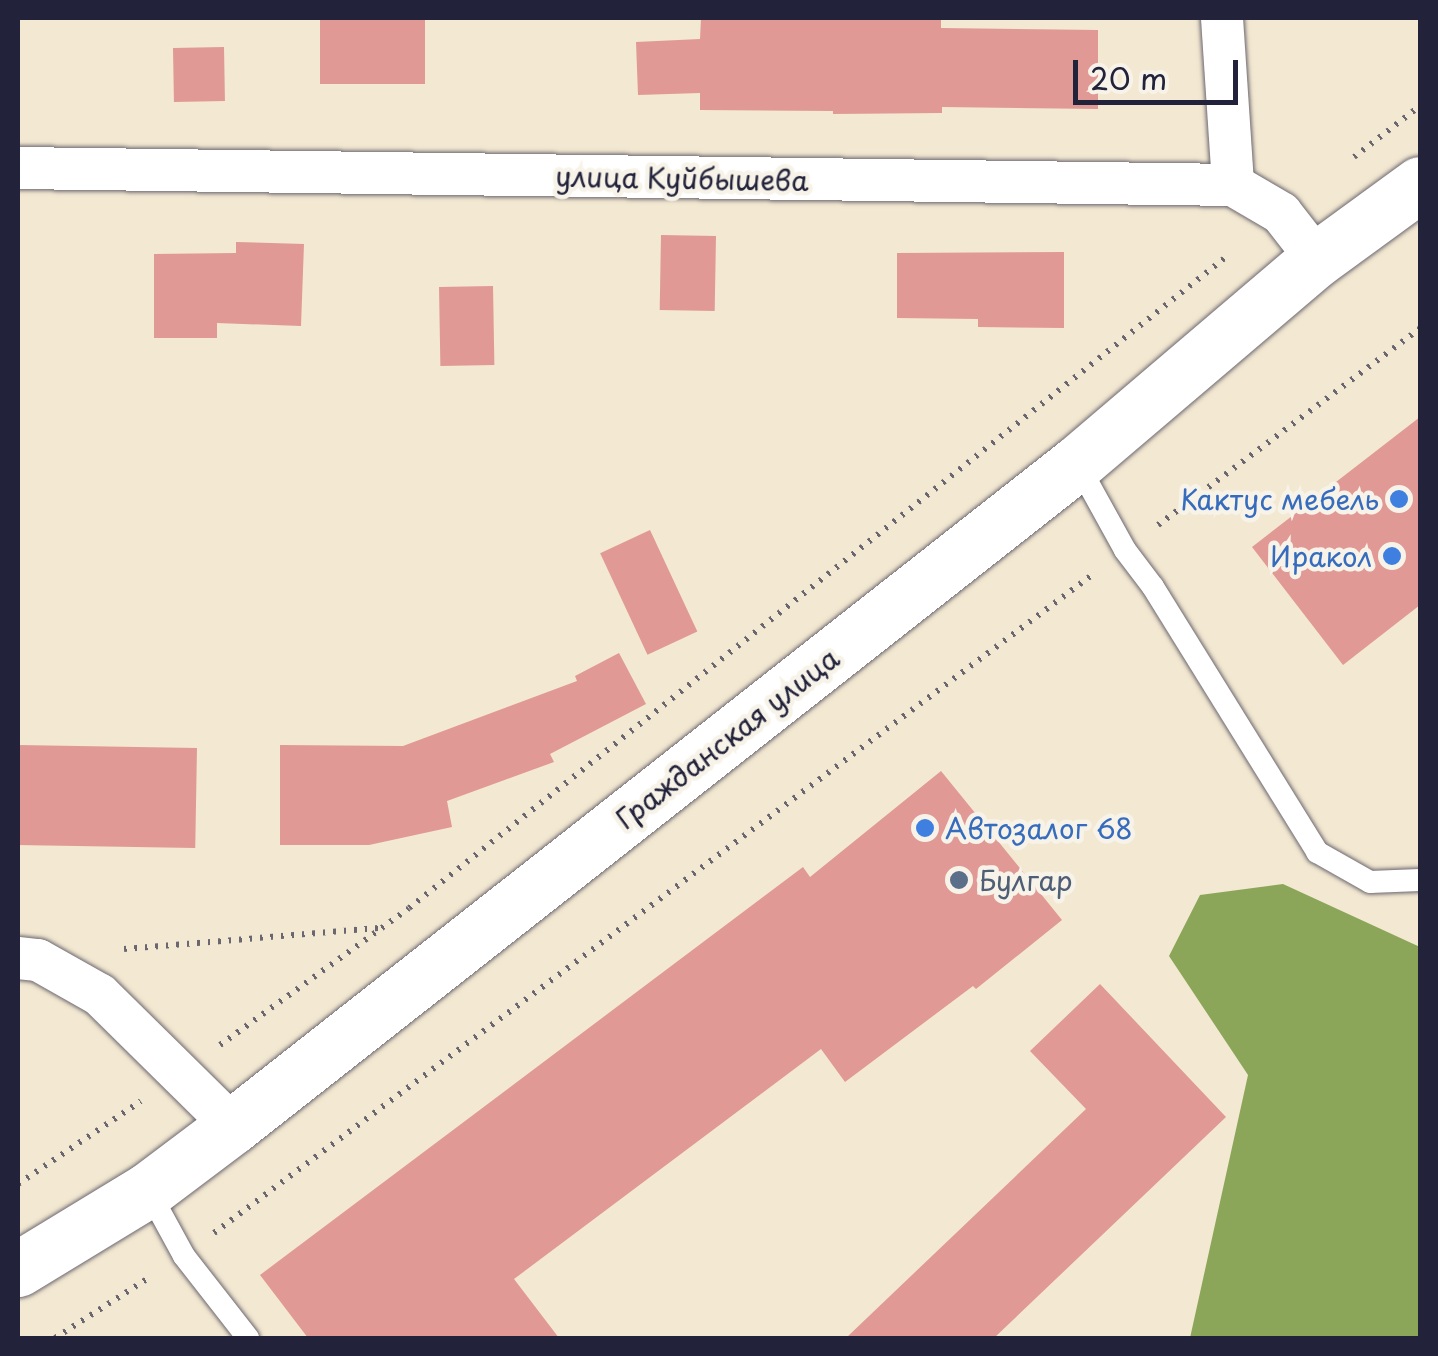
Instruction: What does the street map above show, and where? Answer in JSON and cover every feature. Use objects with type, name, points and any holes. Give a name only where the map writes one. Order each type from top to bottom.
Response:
[{"type":"main road","name":"Гражданская улица","points":[[18,1269],[148,1190],[234,1126],[1076,462],[1317,260],[1420,184]]},
{"type":"street","points":[[1222,18],[1233,186]]},
{"type":"street","name":"улица Куйбышева","points":[[18,168],[1233,186],[1281,213],[1317,260]]},
{"type":"street","points":[[28,959],[100,995],[234,1126]]},
{"type":"lane","points":[[1076,462],[1125,550],[1153,586],[1316,852],[1370,882],[1420,880]]},
{"type":"lane","points":[[148,1190],[184,1256],[248,1338]]},
{"type":"path","points":[[18,1184],[182,1073],[381,928],[1420,106]]},
{"type":"path","points":[[55,1338],[184,1256],[1420,328]]},
{"type":"path","points":[[28,959],[195,941],[381,928]]},
{"type":"green space","points":[[1283,884],[1420,947],[1420,1338],[1190,1338],[1248,1075],[1169,956],[1200,895]]},
{"type":"building","points":[[320,18],[425,18],[425,84],[320,84]]},
{"type":"building","points":[[701,18],[941,18],[941,28],[1098,30],[1098,109],[942,107],[942,113],[833,114],[700,110],[700,93],[638,95],[636,42],[700,39]]},
{"type":"building","points":[[224,47],[225,101],[174,102],[173,48]]},
{"type":"building","points":[[661,235],[716,236],[715,311],[660,310]]},
{"type":"building","points":[[236,242],[304,244],[301,326],[217,323],[217,338],[154,338],[154,254],[236,253]]},
{"type":"building","points":[[1064,252],[1064,328],[978,327],[978,319],[897,318],[897,253]]},
{"type":"building","points":[[493,286],[494,365],[440,366],[439,287]]},
{"type":"building","points":[[1420,417],[1420,605],[1343,665],[1252,547]]},
{"type":"building","points":[[650,530],[697,632],[647,655],[600,553]]},
{"type":"building","points":[[619,653],[646,704],[550,754],[554,762],[447,801],[452,827],[369,845],[280,845],[280,745],[403,746],[577,681],[575,676]]},
{"type":"building","points":[[18,745],[197,748],[195,848],[18,845]]},
{"type":"building","points":[[941,771],[1062,920],[976,989],[973,986],[845,1082],[821,1049],[514,1279],[559,1338],[308,1338],[260,1275],[803,867],[810,877]]},
{"type":"building","points":[[1100,984],[1226,1117],[994,1338],[846,1338],[1086,1109],[1030,1051]]},
{"type":"place","name":"Кактус мебель","points":[[1399,499]]},
{"type":"place","name":"Иракол","points":[[1392,556]]},
{"type":"place","name":"Автозалог 68","points":[[925,828]]},
{"type":"place","name":"Булгар","points":[[959,880]]}]
